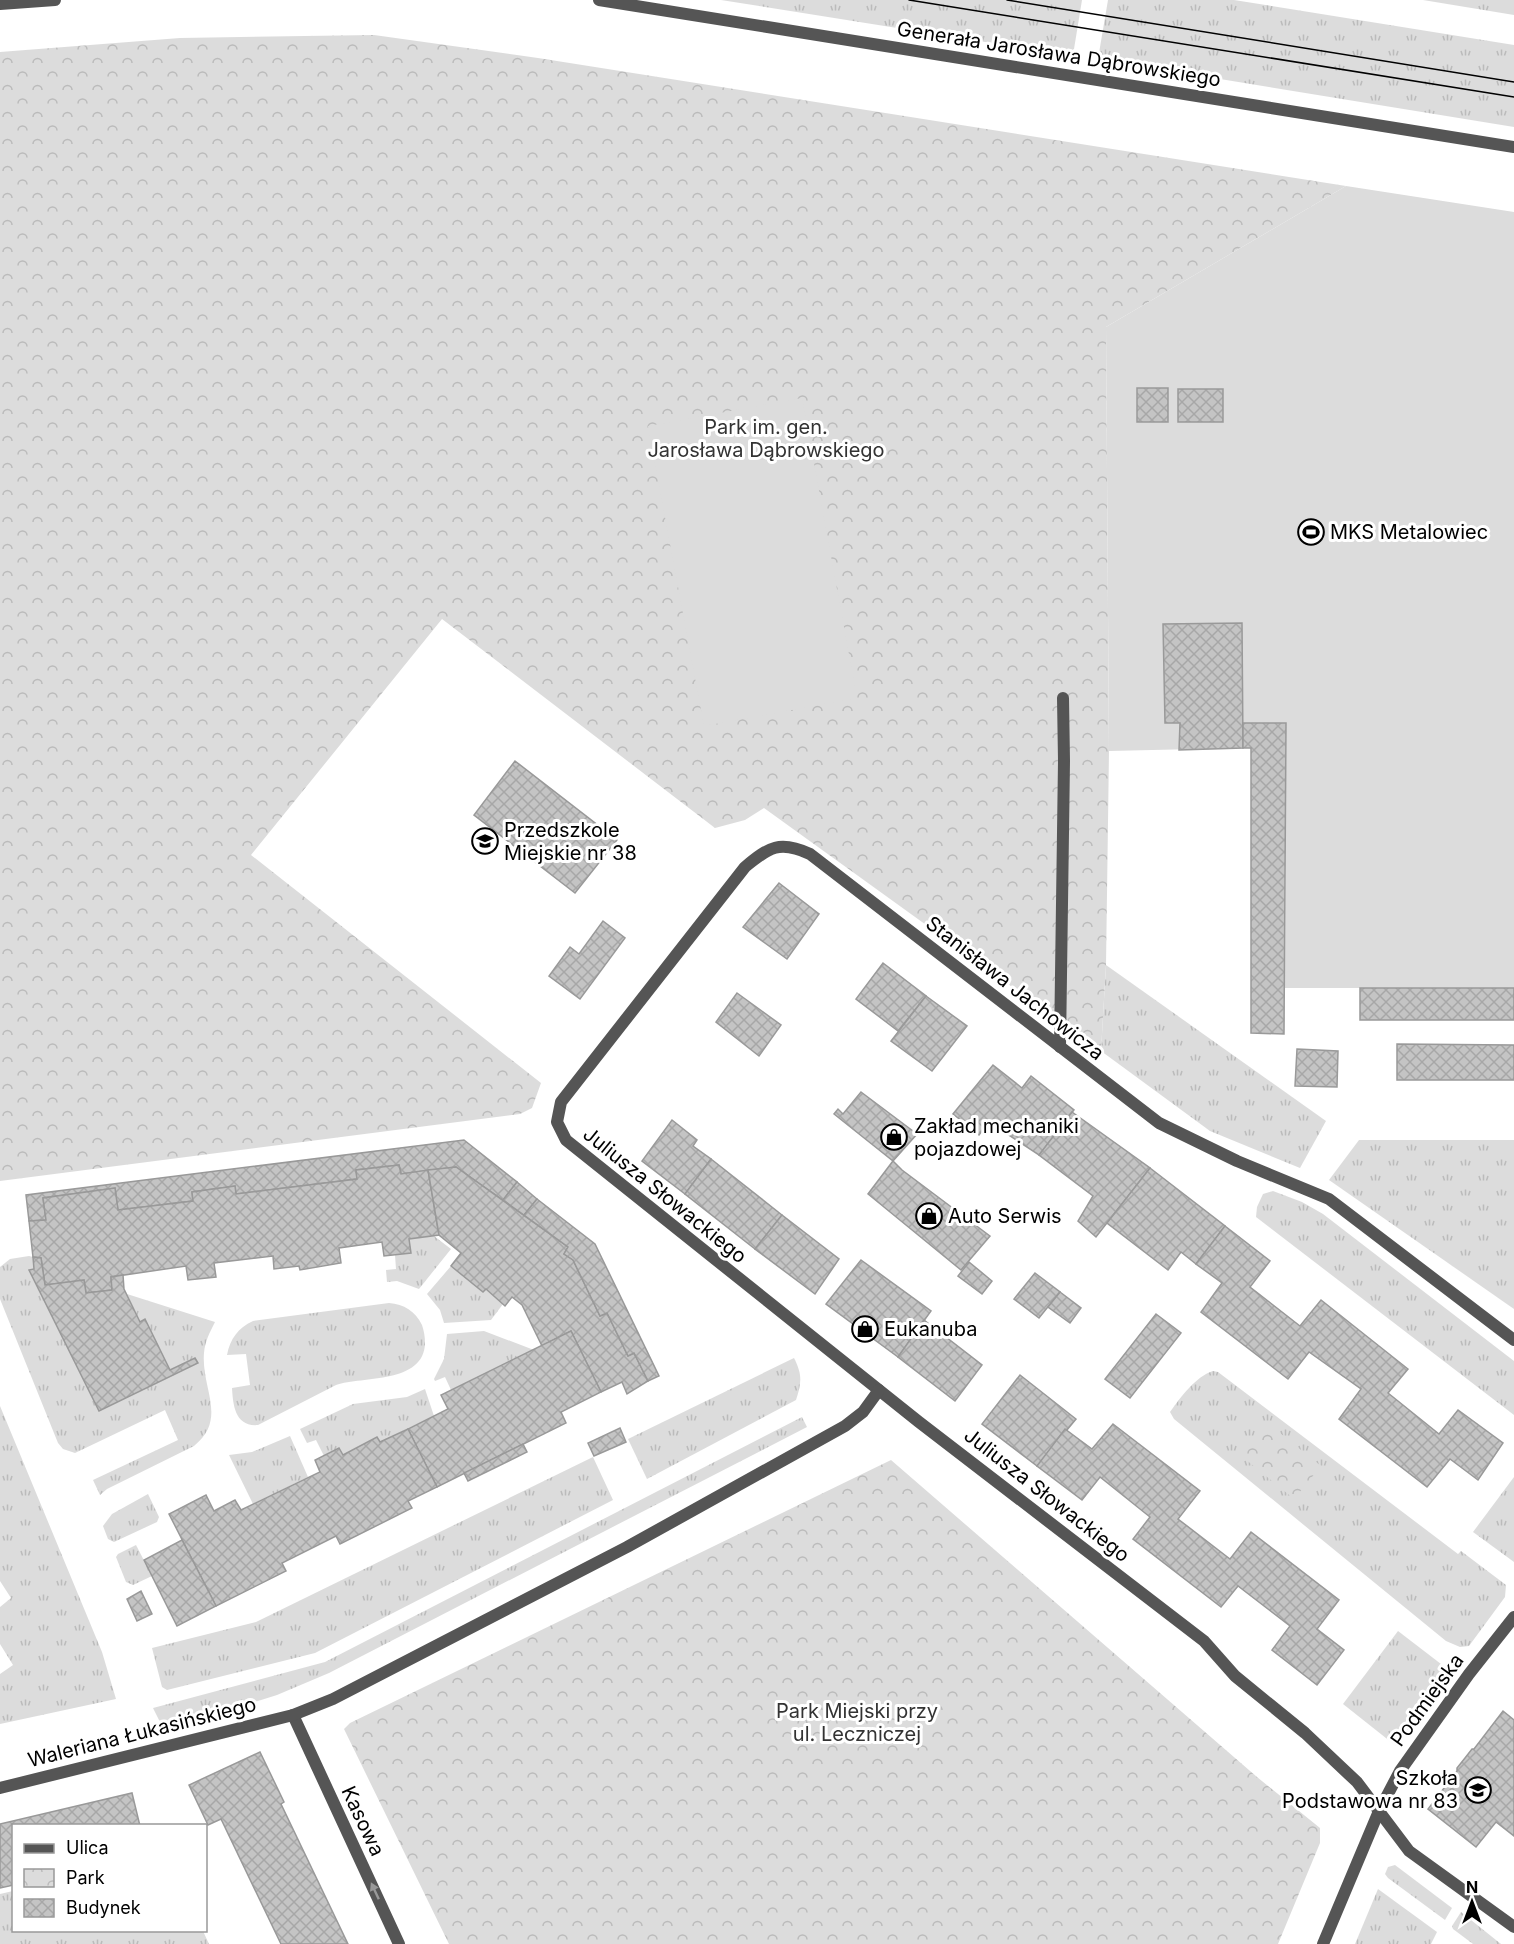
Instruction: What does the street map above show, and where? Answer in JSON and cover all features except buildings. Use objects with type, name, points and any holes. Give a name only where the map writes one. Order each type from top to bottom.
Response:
[{"type":"street","points":[[0,4],[55,0]]},
{"type":"street","name":"Generała Jarosława Dąbrowskiego","points":[[599,0],[1514,147]]},
{"type":"street","points":[[1060,1047],[1063,698]]},
{"type":"street","name":"Stanisława Jachowicza","points":[[561,1102],[745,867],[764,853],[783,845],[795,847],[810,854],[1160,1123],[1237,1161],[1329,1199],[1514,1340]]},
{"type":"street","name":"Juliusza Słowackiego","points":[[561,1102],[557,1122],[566,1140],[879,1390],[1204,1641],[1235,1676],[1305,1733],[1357,1782],[1409,1851],[1514,1928]]},
{"type":"street","name":"Waleriana Łukasińskiego","points":[[0,1788],[293,1715],[333,1700],[658,1530],[845,1426],[863,1412],[879,1390]]},
{"type":"street","name":"Podmiejska","points":[[1323,1944],[1379,1810],[1400,1771],[1469,1674],[1514,1617]]},
{"type":"street","name":"Kasowa","points":[[293,1715],[399,1944]]},
{"type":"green space","points":[[721,0],[1082,0],[1074,49],[1066,55]]},
{"type":"green space","points":[[1108,0],[1234,0],[1514,45],[1514,127],[1104,60],[1099,53]]},
{"type":"green space","points":[[1423,0],[1514,0],[1514,15]]},
{"type":"green space","name":"Park im. gen. Jarosława Dąbrowskiego","points":[[374,35],[538,58],[1346,186],[1106,327],[1109,751],[1106,965],[1101,1051],[764,808],[745,820],[715,828],[442,619],[251,855],[541,1083],[532,1108],[520,1114],[0,1181],[0,52],[180,38]]},
{"type":"green space","name":"MKS Metalowiec","points":[[1346,186],[1514,212],[1514,988],[1285,988],[1286,747],[1109,751],[1106,327]]},
{"type":"green space","points":[[802,398],[857,698],[704,726],[648,426]]},
{"type":"green space","points":[[1106,965],[1326,1121],[1300,1168],[1210,1131],[1101,1051]]},
{"type":"green space","points":[[1359,1140],[1514,1140],[1514,1309],[1329,1180]]},
{"type":"green space","points":[[1273,1191],[1302,1202],[1323,1214],[1514,1361],[1514,1415],[1256,1217],[1257,1207],[1263,1194]]},
{"type":"green space","points":[[434,1236],[451,1249],[419,1289],[397,1281],[387,1282],[386,1270],[396,1269],[395,1255],[409,1239]]},
{"type":"green space","points":[[33,1257],[34,1269],[30,1271],[99,1411],[198,1363],[195,1358],[170,1370],[145,1319],[140,1322],[127,1294],[215,1322],[204,1353],[211,1414],[204,1436],[194,1446],[107,1489],[100,1495],[93,1480],[178,1440],[165,1410],[75,1453],[63,1449],[58,1443],[0,1299],[0,1267],[10,1259]]},
{"type":"green space","points":[[451,1266],[483,1292],[486,1289],[503,1304],[491,1320],[444,1323],[440,1310],[427,1294]]},
{"type":"green space","points":[[389,1303],[408,1309],[422,1325],[425,1343],[422,1356],[414,1366],[390,1376],[336,1385],[258,1425],[250,1425],[240,1419],[233,1401],[232,1388],[250,1385],[246,1354],[227,1355],[230,1344],[243,1327],[253,1321]]},
{"type":"green space","points":[[484,1331],[534,1350],[451,1390],[445,1377],[435,1381],[444,1359],[447,1334]]},
{"type":"green space","points":[[794,1358],[800,1378],[796,1400],[647,1479],[628,1439]]},
{"type":"green space","points":[[1213,1371],[1218,1372],[1458,1554],[1461,1551],[1506,1585],[1505,1597],[1469,1646],[1460,1647],[1446,1641],[1174,1419],[1170,1412],[1184,1394],[1200,1378]]},
{"type":"green space","points":[[425,1389],[434,1416],[380,1442],[377,1437],[343,1455],[338,1448],[324,1456],[316,1440],[307,1443],[300,1429],[353,1404],[407,1397]]},
{"type":"green space","points":[[0,1406],[102,1652],[116,1699],[0,1724],[0,1674],[13,1665],[0,1644],[0,1607],[11,1598],[0,1581]]},
{"type":"green space","points":[[802,1417],[807,1427],[329,1673],[277,1695],[169,1729],[160,1722],[153,1708],[325,1662]]},
{"type":"green space","points":[[1265,1421],[1321,1466],[1294,1499],[1239,1454]]},
{"type":"green space","points":[[290,1436],[308,1477],[253,1504],[229,1455],[252,1452]]},
{"type":"green space","points":[[593,1457],[613,1500],[315,1653],[167,1690],[162,1687],[152,1648],[256,1622]]},
{"type":"green space","name":"Park Miejski przy ul. Leczniczej","points":[[891,1460],[1257,1777],[1320,1828],[1320,1843],[1278,1944],[449,1944],[344,1729],[350,1723]]},
{"type":"green space","points":[[1514,1477],[1514,1562],[1473,1532]]},
{"type":"green space","points":[[148,1494],[159,1517],[157,1522],[114,1542],[108,1539],[103,1526],[112,1514]]},
{"type":"green space","points":[[136,1545],[152,1576],[133,1585],[126,1582],[116,1557]]},
{"type":"green space","points":[[1398,1631],[1441,1664],[1444,1671],[1444,1683],[1396,1746],[1343,1704]]},
{"type":"green space","points":[[1395,1865],[1452,1908],[1445,1920],[1388,1878],[1385,1874],[1388,1867]]},
{"type":"green space","points":[[1378,1889],[1437,1932],[1431,1944],[1355,1944]]},
{"type":"green space","points":[[12,1891],[12,1932],[203,1932],[209,1944],[0,1944],[0,1894]]},
{"type":"green space","points":[[1461,1912],[1501,1944],[1473,1944],[1453,1929],[1452,1926]]},
{"type":"tram line","points":[[909,0],[1514,97]]},
{"type":"tram line","points":[[1007,0],[1514,82]]},
{"type":"place","name":"MKS Metalowiec","points":[[1311,532]]},
{"type":"place","name":"Przedszkole Miejskie nr 38","points":[[485,841]]},
{"type":"place","name":"Zakład mechaniki pojazdowej","points":[[894,1137]]},
{"type":"place","name":"Auto Serwis","points":[[929,1216]]},
{"type":"place","name":"Eukanuba","points":[[865,1329]]},
{"type":"place","name":"Szkoła Podstawowa nr 83","points":[[1478,1790]]}]
